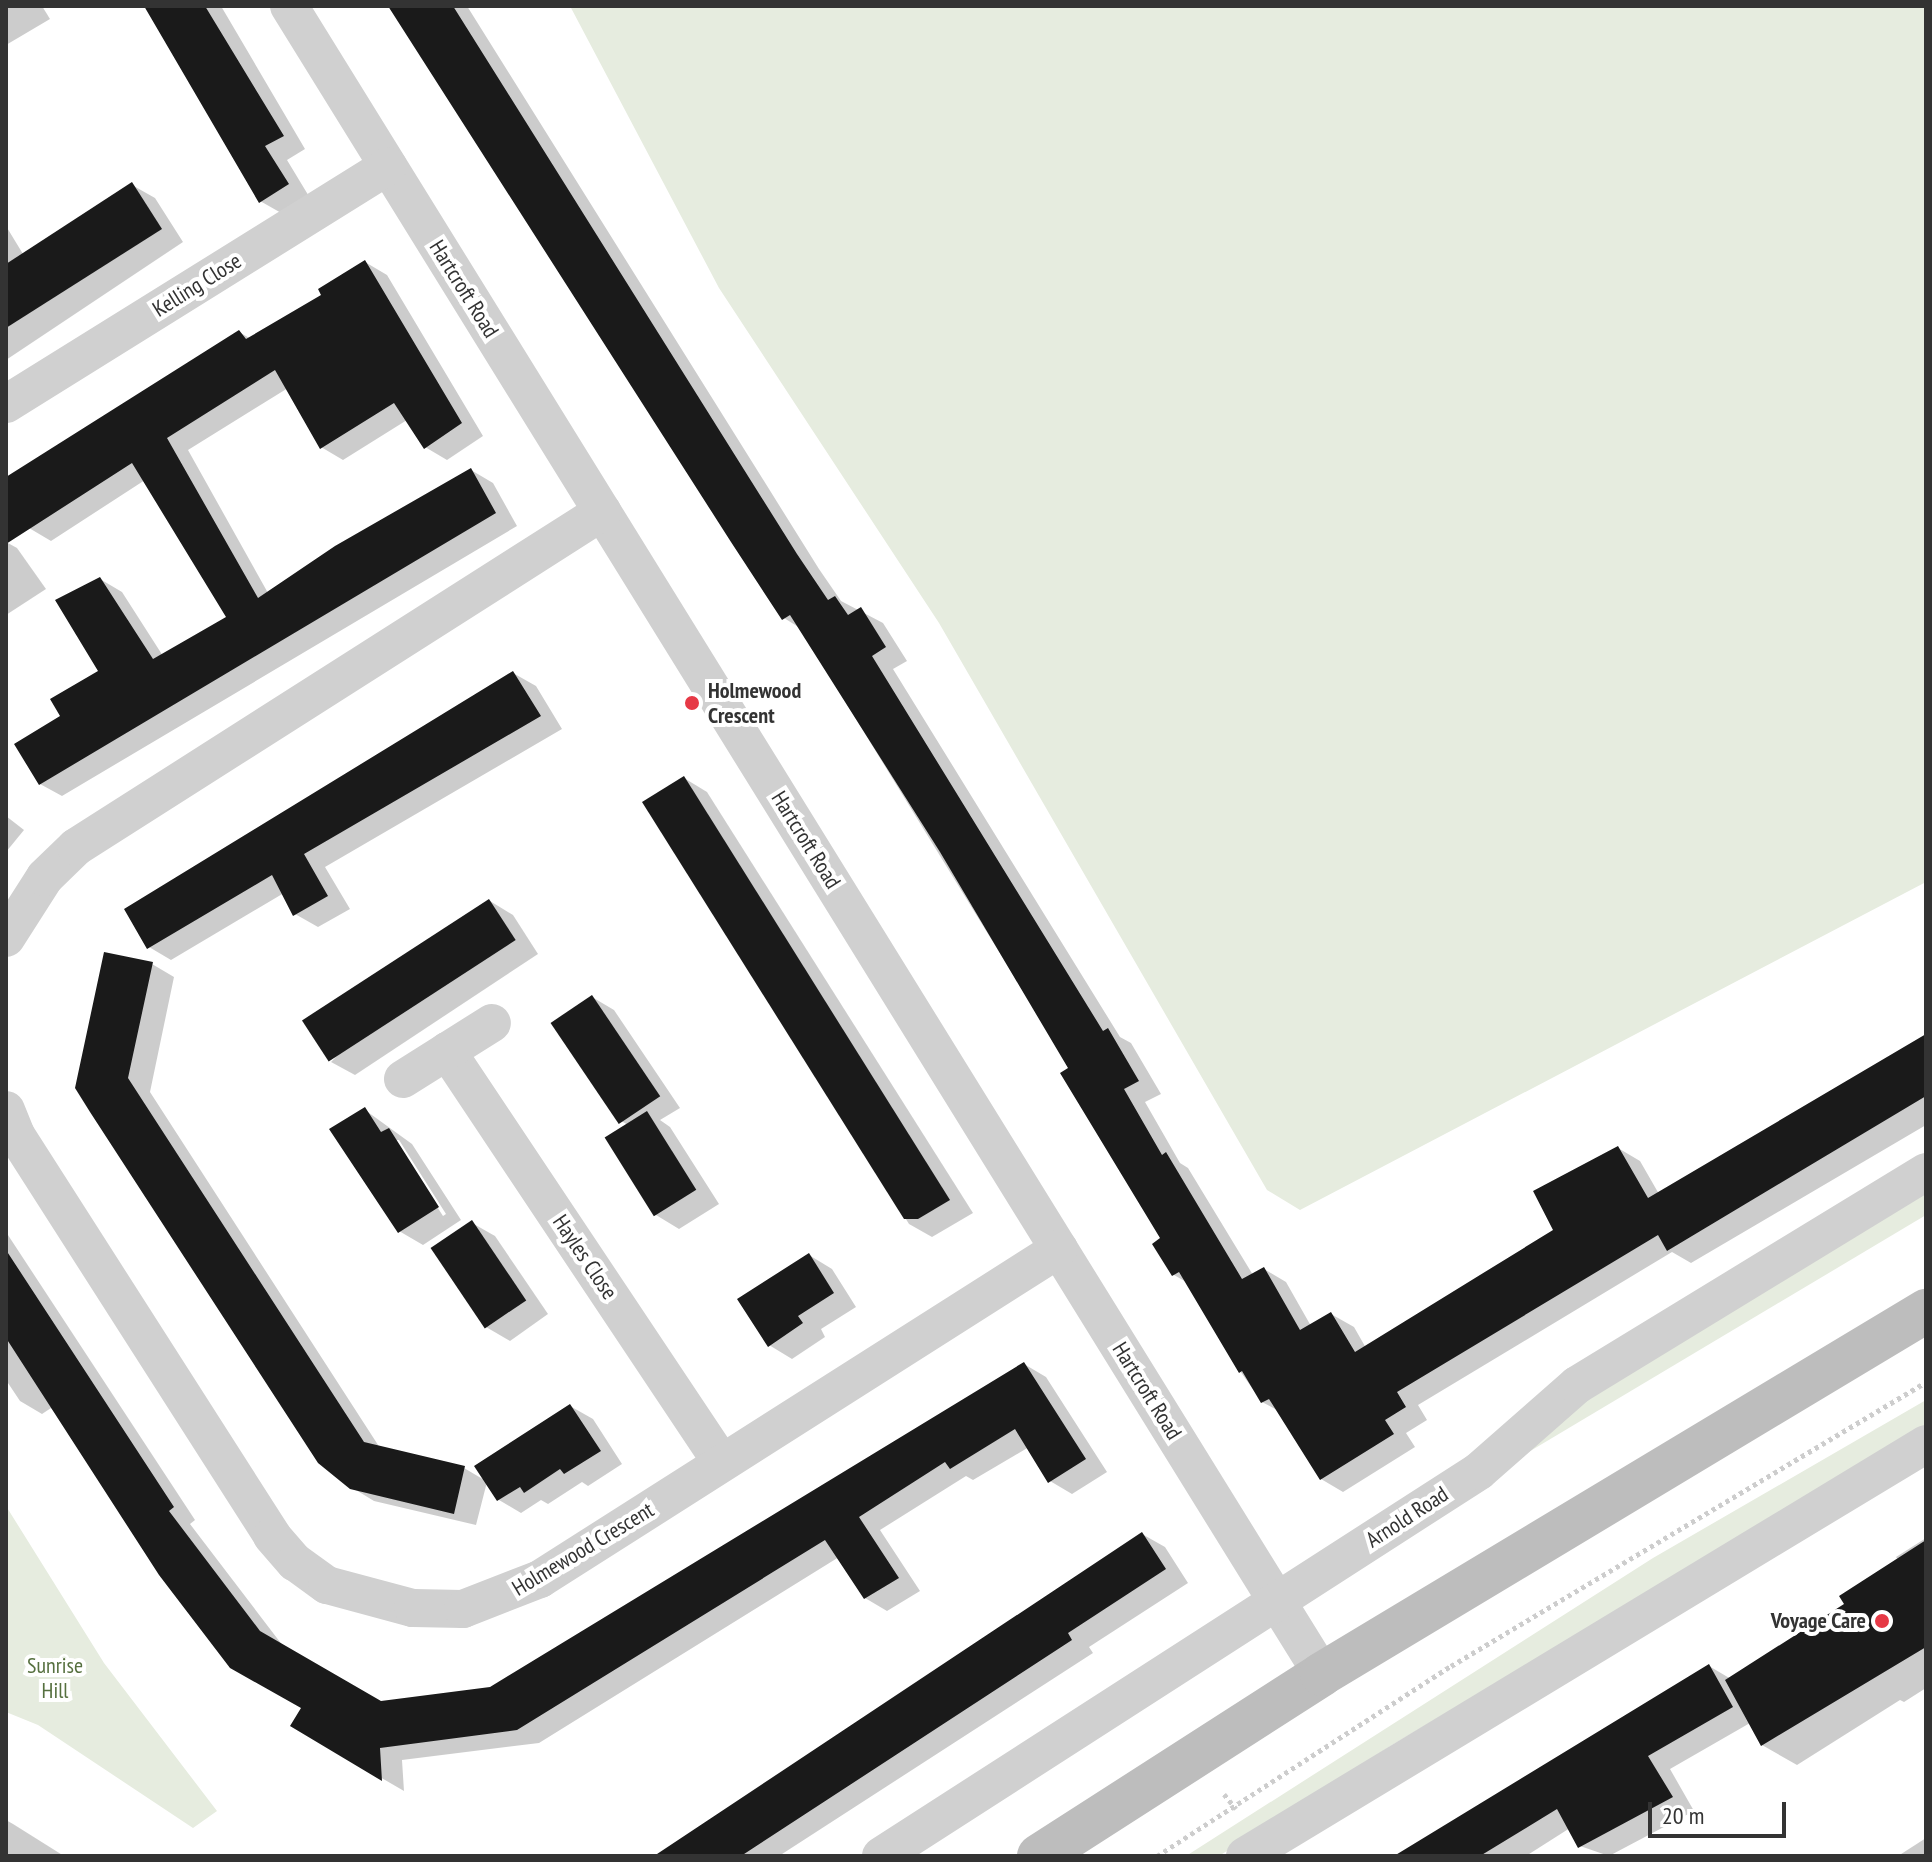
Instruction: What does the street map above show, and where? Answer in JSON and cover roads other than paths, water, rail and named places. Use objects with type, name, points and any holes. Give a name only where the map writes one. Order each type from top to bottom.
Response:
[{"type":"main road","points":[[1039,1856],[1322,1674],[1926,1311]]},
{"type":"street","name":"Hartcroft Road","points":[[289,6],[1322,1674]]},
{"type":"street","name":"Kelling Close","points":[[6,404],[388,166]]},
{"type":"street","points":[[6,938],[45,877],[89,838],[602,512]]},
{"type":"street","points":[[403,1079],[492,1023]]},
{"type":"street","name":"Hayles Close","points":[[447,1051],[722,1463]]},
{"type":"street","name":"Holmewood Crescent","points":[[6,1110],[16,1135],[272,1536],[327,1585],[413,1608],[463,1609],[503,1597],[722,1463],[1059,1249]]},
{"type":"street","name":"Arnold Road","points":[[881,1856],[1479,1471],[1577,1385],[1926,1172]]},
{"type":"street","points":[[1245,1856],[1926,1444]]},
{"type":"place","name":"Holmewood Crescent","points":[[692,703]]},
{"type":"place","name":"Voyage Care","points":[[1882,1621]]},
{"type":"park label","name":"Sunrise Hill","points":[[55,1678]]}]
